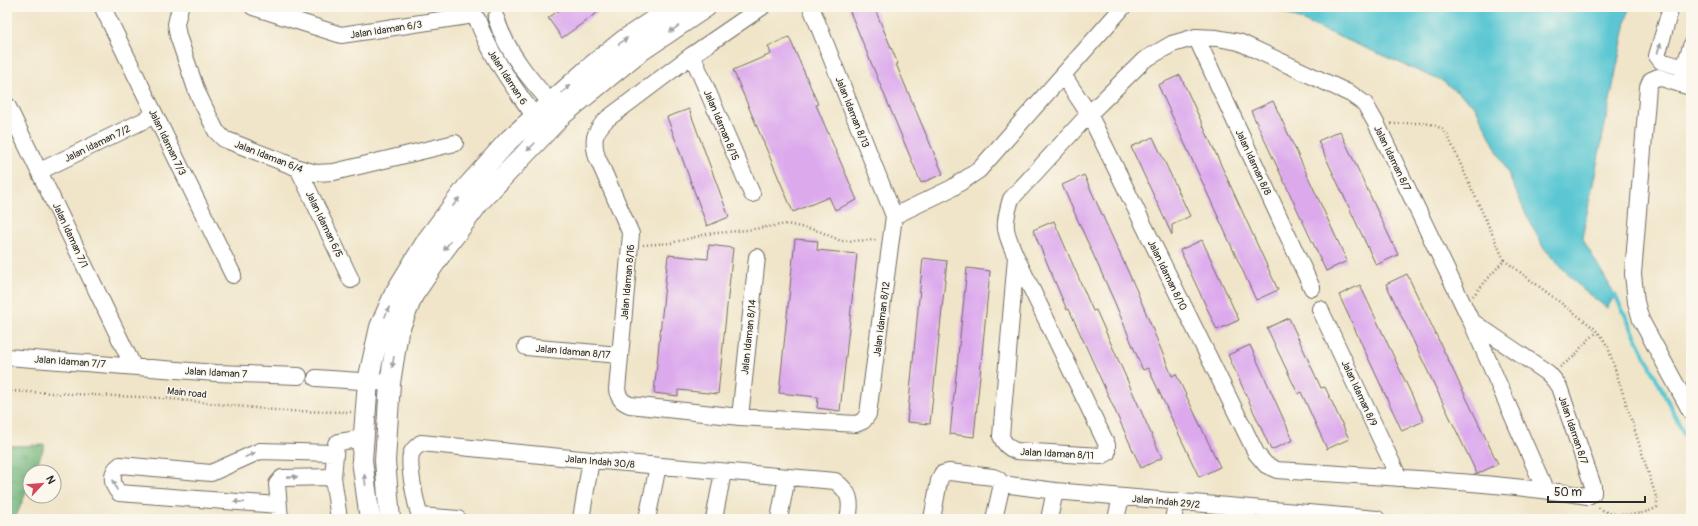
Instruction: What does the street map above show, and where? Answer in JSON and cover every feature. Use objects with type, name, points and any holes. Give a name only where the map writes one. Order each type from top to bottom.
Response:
[{"type":"main road","points":[[390,519],[385,461],[390,383],[398,332],[413,295],[481,200],[540,124],[556,109],[592,65],[624,40],[673,7]]},
{"type":"main road","points":[[556,109],[706,7]]},
{"type":"main road","points":[[370,519],[362,460],[368,381],[380,327],[395,294],[428,239],[466,187],[509,140],[540,124]]},
{"type":"street","name":"Jalan Idaman 6/4","points":[[180,7],[176,24],[178,36],[197,92],[216,131],[224,139],[298,168],[316,173],[334,172],[455,143]]},
{"type":"street","name":"Jalan Idaman 6/3","points":[[253,7],[341,35],[475,14],[484,23],[489,23],[497,12]]},
{"type":"street","points":[[692,55],[762,7]]},
{"type":"street","name":"Jalan Idaman 8/13","points":[[811,7],[894,216]]},
{"type":"street","points":[[894,216],[952,188],[979,170],[1123,7]]},
{"type":"street","points":[[1672,7],[1657,56],[1661,61],[1688,69]]},
{"type":"street","name":"Jalan Idaman 7/3","points":[[103,8],[233,275]]},
{"type":"street","name":"Jalan Idaman 6","points":[[497,12],[501,34],[510,51],[556,109]]},
{"type":"street","name":"Jalan Idaman 6","points":[[475,14],[495,60],[540,124]]},
{"type":"street","points":[[1089,114],[1144,60],[1172,44],[1196,37]]},
{"type":"street","name":"Jalan Idaman 8/7","points":[[1196,37],[1217,38],[1239,42],[1351,94],[1365,104],[1377,125],[1463,303],[1545,490]]},
{"type":"street","name":"Jalan Idaman 8/8","points":[[1196,37],[1312,288]]},
{"type":"street","points":[[1689,405],[1640,320],[1633,274],[1648,87],[1651,80],[1658,77],[1686,85],[1691,46]]},
{"type":"street","name":"Jalan Idaman 8/16","points":[[692,55],[607,119],[595,134],[594,146],[631,234],[617,390],[621,400],[630,405],[740,417]]},
{"type":"street","name":"Jalan Idaman 8/15","points":[[692,55],[752,194]]},
{"type":"street","name":"Jalan Idaman 8/10","points":[[1063,75],[1089,114],[1256,453],[1266,465],[1277,470],[1399,478]]},
{"type":"street","name":"Jalan Idaman 7/1","points":[[7,105],[133,366]]},
{"type":"street","name":"Jalan Idaman 8/11","points":[[1016,258],[1001,436],[1003,441],[1010,449],[1016,451],[1101,456],[1107,453],[1106,445],[1016,258],[1005,230],[1006,214],[1011,200],[1089,114]]},
{"type":"street","name":"Jalan Idaman 7/2","points":[[40,171],[155,115]]},
{"type":"street","name":"Jalan Idaman 6/5","points":[[298,168],[351,280]]},
{"type":"street","name":"Jalan Idaman 8/12","points":[[740,417],[856,424],[863,421],[868,414],[894,216]]},
{"type":"street","name":"Jalan Idaman 8/14","points":[[740,417],[757,257]]},
{"type":"street","name":"Jalan Idaman 8/9","points":[[1320,309],[1399,478]]},
{"type":"street","name":"Jalan Idaman 8/7","points":[[1471,321],[1548,373],[1559,387],[1593,486],[1593,493],[1588,496]]},
{"type":"street","name":"Jalan Idaman 8/17","points":[[526,347],[620,355]]},
{"type":"street","name":"Jalan Idaman 7/7","points":[[7,357],[133,366]]},
{"type":"street","name":"Jalan Idaman 7","points":[[133,366],[216,373],[299,376]]},
{"type":"street","points":[[316,378],[390,383]]},
{"type":"street","points":[[339,519],[333,477],[336,444],[339,442],[364,438]]},
{"type":"street","name":"Jalan Indah 30/8","points":[[420,518],[411,464],[412,454],[415,447],[421,443],[591,460],[835,481],[845,488],[849,497],[851,507],[848,519]]},
{"type":"street","points":[[333,477],[282,478],[277,484],[279,512],[119,493],[114,485],[113,474],[120,464],[211,473],[260,451],[334,453]]},
{"type":"street","points":[[581,519],[591,460]]},
{"type":"street","points":[[647,519],[658,466]]},
{"type":"street","points":[[714,519],[723,472]]},
{"type":"street","name":"Jalan Indah 29/2","points":[[932,519],[939,481],[942,474],[949,472],[993,477],[998,479],[1002,484],[1055,491],[1177,502],[1237,513],[1377,519]]},
{"type":"street","points":[[779,519],[787,477]]},
{"type":"street","points":[[1399,478],[1545,490],[1588,496]]},
{"type":"street","points":[[994,519],[1002,484]]},
{"type":"street","points":[[1049,519],[1055,491]]},
{"type":"street","points":[[1116,519],[1121,497]]},
{"type":"street","points":[[1173,519],[1177,502]]},
{"type":"street","points":[[420,518],[458,519]]},
{"type":"path","points":[[1377,125],[1431,123],[1441,127],[1447,134],[1504,260],[1597,332],[1608,347],[1657,500],[1656,507],[1651,511],[1632,514],[1609,514],[1600,510],[1588,496]]},
{"type":"path","points":[[630,246],[671,244],[707,234],[787,224],[819,232],[841,241],[891,240]]},
{"type":"path","points":[[1463,303],[1476,294],[1504,260]]},
{"type":"path","points":[[1548,373],[1564,365],[1597,332]]},
{"type":"path","name":"Main road","points":[[7,391],[161,398],[284,411],[365,413]]},
{"type":"green space","points":[[45,445],[37,464],[22,464],[22,502],[15,519],[7,519],[7,446]]},
{"type":"water","points":[[1271,7],[1629,7],[1582,238],[1615,295],[1607,308],[1582,289],[1543,247],[1475,106],[1444,82]]},
{"type":"building","points":[[564,7],[605,7],[562,38],[548,18]]},
{"type":"building","points":[[848,7],[874,7],[898,64],[896,64],[943,174],[921,183]]},
{"type":"building","points":[[789,37],[818,104],[816,105],[857,200],[835,210],[829,197],[793,212],[733,70],[771,54],[768,46]]},
{"type":"building","points":[[1180,75],[1278,290],[1256,300],[1158,85]]},
{"type":"building","points":[[1273,101],[1347,261],[1326,271],[1251,111]]},
{"type":"building","points":[[689,109],[729,217],[707,226],[667,117]]},
{"type":"building","points":[[1340,131],[1398,255],[1376,265],[1318,141]]},
{"type":"building","points":[[1153,137],[1190,216],[1172,225],[1172,235],[1131,147]]},
{"type":"building","points":[[1084,175],[1136,289],[1172,376],[1176,374],[1220,467],[1199,477],[1148,368],[1143,370],[1142,368],[1115,303],[1062,185]]},
{"type":"building","points":[[1054,221],[1093,311],[1096,310],[1162,458],[1141,468],[1069,309],[1067,310],[1033,230]]},
{"type":"building","points":[[795,239],[818,241],[817,250],[857,254],[840,411],[817,408],[818,397],[779,393]]},
{"type":"building","points":[[1202,240],[1239,320],[1217,330],[1180,250]]},
{"type":"building","points":[[709,245],[733,248],[718,394],[678,390],[678,396],[654,393],[668,255],[708,259]]},
{"type":"building","points":[[923,258],[947,261],[930,424],[907,422]]},
{"type":"building","points":[[967,268],[990,271],[974,437],[950,434]]},
{"type":"building","points":[[1407,274],[1498,464],[1477,474],[1386,284]]},
{"type":"building","points":[[1360,285],[1424,421],[1402,431],[1339,295]]},
{"type":"building","points":[[1289,318],[1321,388],[1325,387],[1349,439],[1327,449],[1301,392],[1298,394],[1267,328]]},
{"type":"building","points":[[1250,345],[1293,440],[1271,450],[1228,355]]},
{"type":"waterway","points":[[1615,295],[1691,448]]}]
